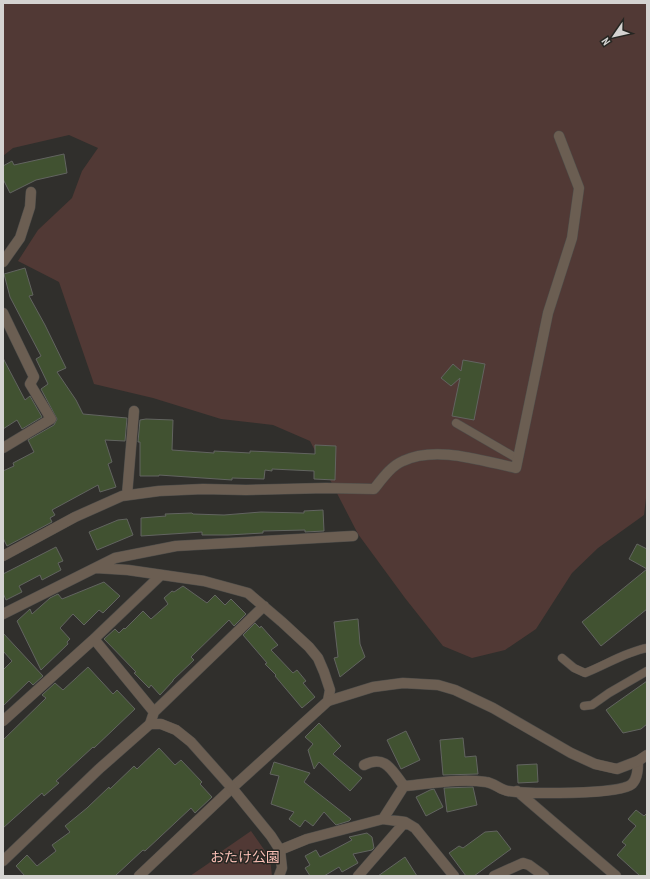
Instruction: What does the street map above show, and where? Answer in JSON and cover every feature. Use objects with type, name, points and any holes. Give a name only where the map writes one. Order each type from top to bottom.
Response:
[{"type":"street","points":[[3,556],[75,517],[127,495],[159,491],[203,489],[374,489],[385,475],[402,461],[422,455],[447,454],[516,468],[548,313],[572,238],[579,188],[559,136]]},
{"type":"street","points":[[3,262],[20,238],[30,207],[31,192]]},
{"type":"street","points":[[3,313],[34,377],[30,384],[51,419],[3,448]]},
{"type":"street","points":[[127,495],[134,411]]},
{"type":"street","points":[[3,614],[115,558],[176,546],[353,536]]},
{"type":"street","points":[[96,568],[128,570],[204,581],[248,593],[309,647],[318,658],[330,690],[328,701]]},
{"type":"street","points":[[3,721],[94,639],[161,575]]},
{"type":"street","points":[[3,861],[99,769],[150,724],[154,712],[264,606]]},
{"type":"street","points":[[94,639],[154,712]]},
{"type":"street","points":[[139,876],[232,788],[328,701],[373,687],[402,683],[438,685],[455,690],[493,708],[571,753],[595,764],[617,769],[638,761],[647,755]]},
{"type":"street","points":[[150,724],[161,724],[176,730],[191,742],[232,788],[271,836],[280,850],[282,868],[279,876]]},
{"type":"street","points":[[364,766],[377,761],[386,764],[404,786]]},
{"type":"street","points":[[404,786],[460,782],[487,782],[508,791],[546,793],[600,791],[626,787],[633,784],[636,778],[638,761]]},
{"type":"street","points":[[383,819],[404,786]]},
{"type":"street","points":[[517,791],[616,876]]},
{"type":"street","points":[[280,850],[307,839],[383,819],[405,822],[415,828],[422,835],[454,876]]},
{"type":"street","points":[[358,876],[405,822]]},
{"type":"street","points":[[494,876],[524,863],[544,876]]},
{"type":"lane","points":[[456,423],[518,459]]},
{"type":"lane","points":[[562,658],[574,668],[585,673],[634,650],[647,648]]},
{"type":"lane","points":[[584,706],[592,705],[609,693],[647,671]]},
{"type":"green space","points":[[3,3],[647,3],[647,490],[644,515],[598,548],[572,573],[536,629],[505,650],[472,658],[443,646],[405,598],[358,534],[310,441],[273,425],[221,419],[153,398],[94,384],[59,282],[18,261],[38,230],[72,198],[82,171],[98,148],[69,135],[13,148],[3,156]]},
{"type":"green space","name":"おたけ公園","points":[[251,831],[270,858],[272,876],[190,876],[209,863],[222,851]]},
{"type":"building","points":[[64,154],[67,173],[36,180],[10,193],[3,179],[3,166],[12,161],[14,165]]},
{"type":"building","points":[[25,268],[33,295],[29,296],[66,368],[57,372],[76,400],[83,414],[127,418],[125,441],[105,440],[112,462],[108,464],[116,487],[100,492],[98,485],[52,510],[55,515],[50,518],[52,522],[7,546],[3,538],[3,471],[14,466],[13,463],[34,452],[28,440],[54,425],[57,419],[41,389],[48,384],[36,359],[41,356],[10,297],[4,274]]},
{"type":"building","points":[[3,358],[25,400],[30,396],[42,417],[22,429],[17,420],[3,429]]},
{"type":"building","points":[[463,360],[485,364],[474,420],[452,416],[460,378],[451,386],[441,378],[453,364],[461,371]]},
{"type":"building","points":[[140,420],[173,420],[172,450],[214,453],[214,451],[250,453],[250,451],[315,454],[315,445],[336,446],[335,480],[314,479],[314,471],[272,469],[272,471],[265,470],[264,479],[232,478],[232,480],[159,475],[140,476],[140,442],[138,442]]},
{"type":"building","points":[[323,510],[324,531],[263,531],[263,533],[228,535],[202,535],[202,532],[141,536],[141,518],[166,516],[165,514],[192,513],[224,515],[261,512],[304,513],[304,511]]},
{"type":"building","points":[[127,519],[133,535],[97,550],[89,532],[118,520]]},
{"type":"building","points":[[637,544],[647,549],[647,569],[629,559]]},
{"type":"building","points":[[56,547],[63,561],[58,563],[61,570],[42,580],[40,575],[19,586],[22,592],[6,600],[3,593],[3,574]]},
{"type":"building","points":[[647,569],[647,609],[601,646],[582,622]]},
{"type":"building","points":[[104,582],[120,596],[103,613],[99,610],[84,625],[73,614],[60,628],[70,639],[67,642],[68,644],[41,670],[17,621],[30,609],[32,614],[50,598],[58,594],[62,599]]},
{"type":"building","points":[[183,586],[207,603],[215,595],[225,605],[231,599],[246,614],[234,626],[229,620],[191,657],[194,660],[160,695],[151,685],[149,688],[134,673],[136,672],[104,639],[115,629],[119,633],[124,628],[125,629],[143,611],[151,619],[168,604],[164,598],[172,591],[174,592]]},
{"type":"building","points":[[358,619],[360,644],[365,657],[340,677],[334,658],[338,657],[334,622]]},
{"type":"building","points":[[255,623],[260,628],[261,626],[278,645],[271,650],[293,673],[297,670],[306,681],[303,683],[315,697],[302,708],[243,635]]},
{"type":"building","points":[[3,633],[43,676],[33,685],[29,681],[3,706],[3,670],[12,661],[3,651]]},
{"type":"building","points":[[88,667],[113,694],[117,690],[135,709],[94,748],[93,747],[56,781],[59,783],[44,796],[42,793],[3,828],[3,740],[46,698],[42,695],[55,683],[63,690]]},
{"type":"building","points":[[647,681],[647,724],[641,729],[623,733],[606,710]]},
{"type":"building","points":[[319,723],[341,746],[333,754],[362,778],[350,791],[319,762],[314,769],[308,750],[313,744],[305,737]]},
{"type":"building","points":[[406,731],[420,760],[401,769],[387,740]]},
{"type":"building","points":[[463,738],[465,757],[476,756],[478,774],[443,775],[440,740]]},
{"type":"building","points":[[159,748],[175,765],[181,760],[202,782],[200,784],[212,797],[195,813],[191,808],[145,851],[143,850],[115,876],[25,876],[16,866],[27,855],[37,866],[56,851],[52,845],[70,832],[65,826],[109,787],[110,789],[134,766],[137,769]]},
{"type":"building","points":[[274,762],[310,773],[304,782],[351,819],[336,825],[324,812],[313,826],[305,820],[300,827],[289,819],[294,812],[271,804],[279,776],[270,774]]},
{"type":"building","points":[[537,764],[538,782],[518,783],[517,765]]},
{"type":"building","points":[[473,787],[477,805],[447,812],[444,788]]},
{"type":"building","points":[[434,789],[443,807],[426,816],[416,797]]},
{"type":"building","points":[[636,810],[644,816],[647,813],[647,876],[640,876],[617,855],[626,845],[622,842],[636,826],[628,819]]},
{"type":"building","points":[[497,831],[511,849],[474,876],[466,876],[449,853],[459,846],[463,848],[485,832]]},
{"type":"building","points":[[367,833],[372,837],[374,848],[372,850],[353,854],[358,863],[342,872],[339,867],[324,876],[310,876],[305,868],[310,865],[305,856],[316,850],[320,857],[352,840],[349,837]]},
{"type":"building","points":[[405,857],[417,876],[378,876]]}]
